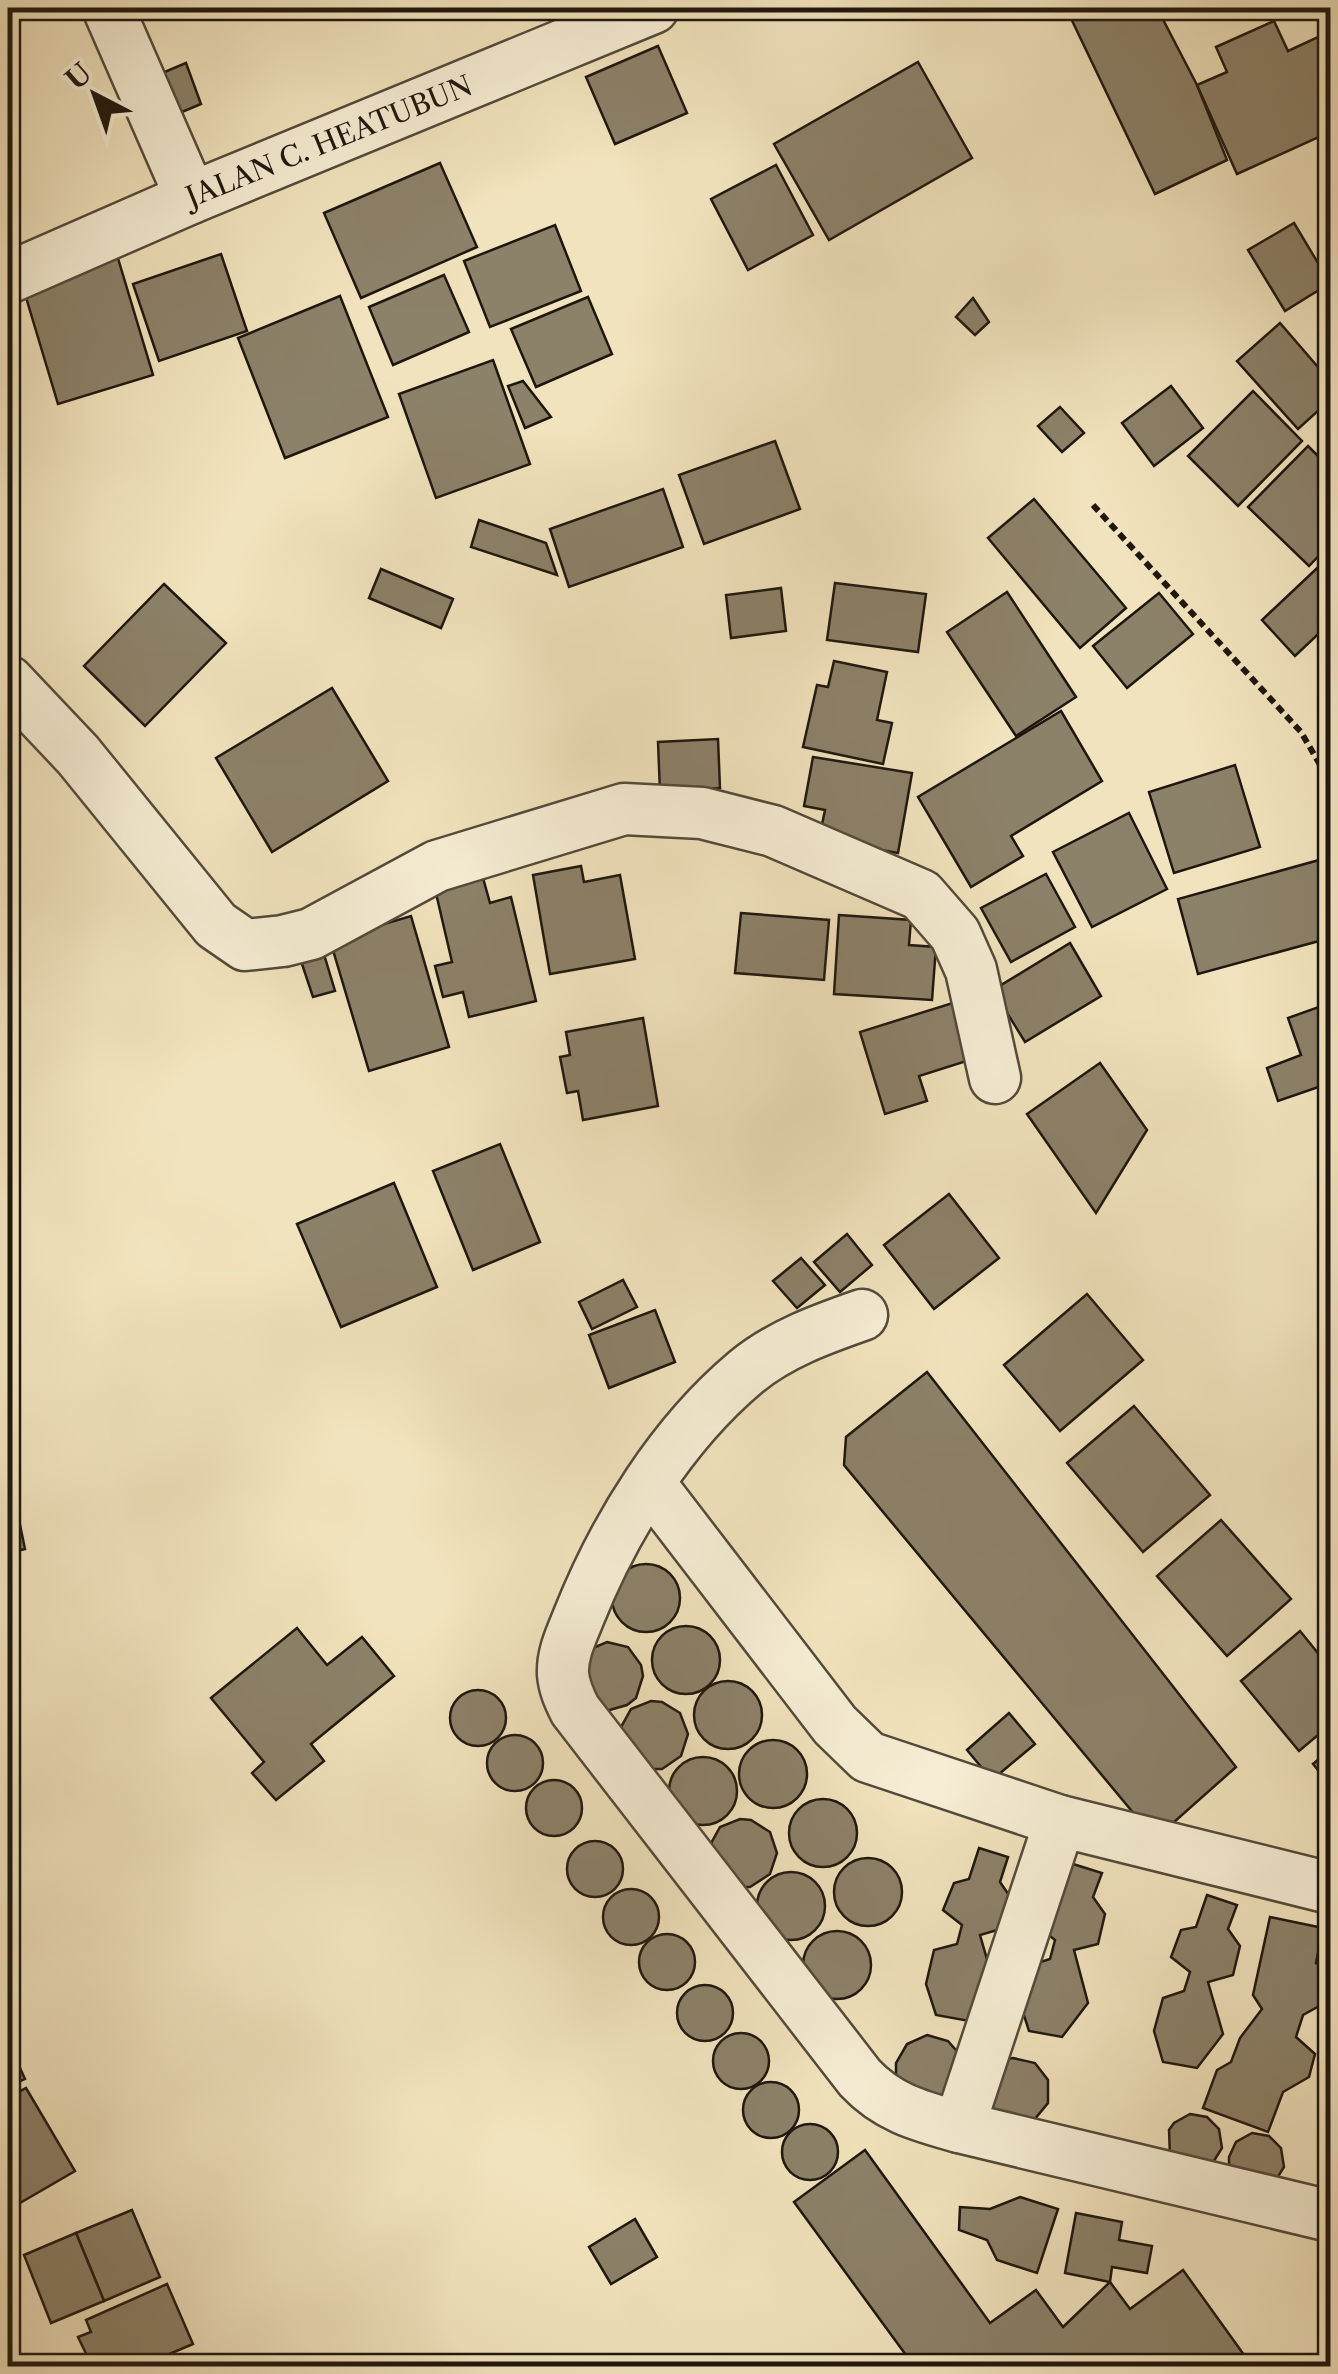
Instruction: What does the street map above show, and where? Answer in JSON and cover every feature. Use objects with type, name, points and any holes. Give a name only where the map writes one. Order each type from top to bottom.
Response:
[{"type":"street","points":[[108,8],[191,198]]},
{"type":"street","name":"JALAN C. HEATUBUN","points":[[8,278],[191,198],[653,8]]},
{"type":"street","points":[[8,681],[78,755],[216,925],[245,944],[283,942],[311,934],[437,866],[624,809],[702,814],[773,831],[920,895],[955,934],[971,970],[995,1078]]},
{"type":"street","points":[[862,1315],[815,1332],[748,1370],[686,1434],[612,1546],[566,1648],[563,1672],[575,1710],[877,2097],[901,2110],[959,2128],[1330,2216]]},
{"type":"street","points":[[650,1484],[835,1725],[868,1757],[1060,1821],[1330,1888]]},
{"type":"street","points":[[959,2128],[1060,1821]]},
{"type":"path","points":[[1093,505],[1301,732],[1330,782]]},
{"type":"building","points":[[1066,8],[1157,8],[1197,85],[1227,160],[1155,194]]},
{"type":"building","points":[[1312,8],[1330,8],[1330,47]]},
{"type":"building","points":[[1274,21],[1288,51],[1318,37],[1330,52],[1330,132],[1237,174],[1197,85],[1227,72],[1216,47]]},
{"type":"building","points":[[658,46],[687,113],[615,144],[586,77]]},
{"type":"building","points":[[918,62],[972,158],[829,240],[774,144]]},
{"type":"building","points":[[186,63],[201,104],[165,119],[148,79]]},
{"type":"building","points":[[440,163],[477,247],[361,298],[324,213]]},
{"type":"building","points":[[776,165],[813,235],[748,270],[711,199]]},
{"type":"building","points":[[1294,223],[1330,283],[1285,311],[1248,250]]},
{"type":"building","points":[[555,225],[581,291],[490,327],[464,261]]},
{"type":"building","points":[[221,254],[247,331],[159,361],[133,284]]},
{"type":"building","points":[[117,255],[153,375],[58,404],[22,284]]},
{"type":"building","points":[[444,275],[469,332],[393,365],[369,307]]},
{"type":"building","points":[[340,296],[388,417],[285,458],[238,338]]},
{"type":"building","points":[[588,297],[612,354],[536,387],[511,329]]},
{"type":"building","points":[[973,298],[989,322],[975,335],[956,317]]},
{"type":"building","points":[[1280,323],[1330,381],[1330,400],[1298,429],[1237,361]]},
{"type":"building","points":[[493,360],[530,464],[436,498],[399,394]]},
{"type":"building","points":[[523,381],[551,417],[525,428],[508,386]]},
{"type":"building","points":[[1171,386],[1203,428],[1154,466],[1122,423]]},
{"type":"building","points":[[1253,391],[1302,441],[1238,506],[1188,456]]},
{"type":"building","points":[[1060,407],[1084,433],[1062,452],[1038,426]]},
{"type":"building","points":[[775,441],[800,509],[704,544],[679,475]]},
{"type":"building","points":[[1308,446],[1330,468],[1330,544],[1309,566],[1248,507]]},
{"type":"building","points":[[663,489],[683,547],[569,587],[550,529]]},
{"type":"building","points":[[1034,499],[1126,608],[1080,648],[988,538]]},
{"type":"building","points":[[479,520],[546,543],[557,575],[471,547]]},
{"type":"building","points":[[1330,556],[1330,623],[1295,656],[1262,620]]},
{"type":"building","points":[[381,569],[453,599],[441,628],[369,598]]},
{"type":"building","points":[[835,583],[926,594],[918,652],[827,640]]},
{"type":"building","points":[[164,584],[226,643],[145,726],[84,666]]},
{"type":"building","points":[[781,588],[786,631],[731,638],[726,595]]},
{"type":"building","points":[[1007,592],[1076,697],[1016,736],[947,632]]},
{"type":"building","points":[[1159,593],[1193,634],[1127,688],[1093,646]]},
{"type":"building","points":[[834,661],[887,672],[877,720],[892,723],[883,764],[803,747],[817,685],[828,687]]},
{"type":"building","points":[[332,688],[388,781],[272,852],[216,758]]},
{"type":"building","points":[[1061,711],[1102,781],[1011,836],[1023,856],[971,887],[918,797]]},
{"type":"building","points":[[718,739],[720,788],[660,792],[658,742]]},
{"type":"building","points":[[813,757],[912,773],[898,853],[819,839],[825,810],[804,806]]},
{"type":"building","points":[[1235,765],[1260,847],[1174,873],[1149,792]]},
{"type":"building","points":[[1129,813],[1167,889],[1092,927],[1053,852]]},
{"type":"building","points":[[1330,857],[1330,938],[1198,974],[1178,899]]},
{"type":"building","points":[[581,866],[584,882],[620,875],[635,959],[550,974],[533,875]]},
{"type":"building","points":[[1046,874],[1075,927],[1011,962],[981,908]]},
{"type":"building","points":[[483,878],[490,903],[511,897],[536,1001],[469,1017],[463,992],[443,997],[435,966],[452,962],[435,889]]},
{"type":"building","points":[[741,913],[829,920],[824,980],[735,973]]},
{"type":"building","points":[[839,915],[911,920],[909,945],[936,947],[932,1000],[834,994]]},
{"type":"building","points":[[411,916],[449,1047],[369,1071],[330,940]]},
{"type":"building","points":[[1070,943],[1101,996],[1025,1042],[993,990]]},
{"type":"building","points":[[323,951],[335,991],[313,997],[300,958]]},
{"type":"building","points":[[959,1001],[976,1058],[919,1076],[927,1101],[885,1114],[860,1032]]},
{"type":"building","points":[[1330,1003],[1330,1083],[1278,1101],[1267,1068],[1301,1055],[1288,1018]]},
{"type":"building","points":[[643,1018],[658,1106],[583,1120],[578,1091],[567,1093],[560,1057],[570,1055],[566,1032]]},
{"type":"building","points":[[1100,1063],[1147,1130],[1096,1213],[1027,1114]]},
{"type":"building","points":[[500,1144],[540,1242],[473,1270],[433,1171]]},
{"type":"building","points":[[394,1183],[437,1287],[341,1327],[297,1224]]},
{"type":"building","points":[[949,1194],[999,1258],[934,1309],[884,1245]]},
{"type":"building","points":[[847,1234],[872,1265],[840,1292],[814,1262]]},
{"type":"building","points":[[801,1258],[825,1285],[797,1308],[773,1281]]},
{"type":"building","points":[[623,1280],[637,1307],[592,1329],[579,1302]]},
{"type":"building","points":[[1087,1294],[1143,1360],[1060,1431],[1004,1365]]},
{"type":"building","points":[[655,1310],[675,1362],[609,1388],[589,1335]]},
{"type":"building","points":[[927,1372],[1236,1767],[1155,1839],[844,1465],[846,1437]]},
{"type":"building","points":[[1134,1406],[1210,1495],[1143,1552],[1067,1463]]},
{"type":"building","points":[[13,1491],[25,1549],[8,1553],[8,1493]]},
{"type":"building","points":[[1221,1520],[1291,1599],[1227,1656],[1157,1576]]},
{"type":"building","points":[[646,1564],[670,1574],[680,1598],[670,1622],[646,1632],[622,1622],[612,1598],[622,1574]]},
{"type":"building","points":[[686,1626],[710,1636],[720,1660],[710,1684],[686,1694],[662,1684],[652,1660],[662,1636]]},
{"type":"building","points":[[297,1628],[327,1665],[362,1637],[394,1676],[311,1744],[324,1761],[276,1800],[252,1773],[264,1762],[211,1698]]},
{"type":"building","points":[[1300,1631],[1330,1668],[1330,1725],[1299,1751],[1241,1681]]},
{"type":"building","points":[[607,1642],[628,1647],[641,1665],[643,1676],[636,1698],[606,1711],[575,1670],[586,1651]]},
{"type":"building","points":[[728,1681],[752,1691],[762,1715],[752,1739],[728,1749],[704,1739],[694,1715],[704,1691]]},
{"type":"building","points":[[478,1690],[498,1698],[506,1718],[498,1738],[478,1746],[458,1738],[450,1718],[458,1698]]},
{"type":"building","points":[[651,1701],[662,1702],[680,1713],[688,1734],[681,1756],[662,1769],[650,1769],[620,1729],[631,1709]]},
{"type":"building","points":[[1009,1713],[1035,1744],[992,1780],[967,1750]]},
{"type":"building","points":[[515,1735],[535,1743],[543,1763],[535,1783],[515,1791],[495,1783],[487,1763],[495,1743]]},
{"type":"building","points":[[773,1740],[797,1750],[807,1774],[797,1798],[773,1808],[749,1798],[739,1774],[749,1750]]},
{"type":"building","points":[[1330,1750],[1330,1785],[1313,1764]]},
{"type":"building","points":[[703,1757],[727,1767],[737,1791],[727,1815],[703,1825],[679,1815],[669,1791],[679,1767]]},
{"type":"building","points":[[554,1780],[574,1788],[582,1808],[574,1828],[554,1836],[534,1828],[526,1808],[534,1788]]},
{"type":"building","points":[[823,1799],[847,1809],[857,1833],[847,1857],[823,1867],[799,1857],[789,1833],[799,1809]]},
{"type":"building","points":[[740,1819],[751,1820],[770,1832],[777,1853],[770,1874],[750,1887],[739,1887],[709,1847],[720,1827]]},
{"type":"building","points":[[595,1841],[615,1849],[623,1869],[615,1889],[595,1897],[575,1889],[567,1869],[575,1849]]},
{"type":"building","points":[[979,1848],[1008,1857],[1000,1882],[1011,1898],[1004,1928],[980,1935],[995,1987],[969,2021],[936,2015],[926,1984],[934,1950],[957,1944],[962,1925],[943,1910],[954,1883],[969,1879]]},
{"type":"building","points":[[868,1858],[892,1868],[902,1892],[892,1916],[868,1926],[844,1916],[834,1892],[844,1868]]},
{"type":"building","points":[[1073,1864],[1102,1873],[1093,1897],[1105,1914],[1098,1944],[1074,1950],[1088,2003],[1062,2037],[1029,2031],[1019,2000],[1028,1966],[1050,1959],[1055,1940],[1036,1925],[1047,1898],[1062,1895]]},
{"type":"building","points":[[791,1872],[815,1882],[825,1906],[815,1930],[791,1940],[767,1930],[757,1906],[767,1882]]},
{"type":"building","points":[[631,1889],[651,1897],[659,1917],[651,1937],[631,1945],[611,1937],[603,1917],[611,1897]]},
{"type":"building","points":[[1207,1895],[1237,1905],[1228,1929],[1240,1946],[1233,1975],[1208,1982],[1223,2034],[1197,2068],[1163,2062],[1154,2031],[1163,1998],[1184,1991],[1190,1972],[1171,1957],[1181,1930],[1196,1927]]},
{"type":"building","points":[[1270,1917],[1323,1928],[1316,1963],[1330,1970],[1330,2000],[1303,2015],[1296,2037],[1315,2054],[1309,2077],[1283,2092],[1268,2132],[1203,2108],[1217,2070],[1231,2062],[1240,2038],[1262,2009],[1253,1995]]},
{"type":"building","points":[[837,1931],[861,1941],[871,1965],[861,1989],[837,1999],[813,1989],[803,1965],[813,1941]]},
{"type":"building","points":[[667,1934],[687,1942],[695,1962],[687,1982],[667,1990],[647,1982],[639,1962],[647,1942]]},
{"type":"building","points":[[705,1985],[725,1993],[733,2013],[725,2033],[705,2041],[685,2033],[677,2013],[685,1993]]},
{"type":"building","points":[[741,2033],[761,2041],[769,2061],[761,2081],[741,2089],[721,2081],[713,2061],[721,2041]]},
{"type":"building","points":[[927,2035],[948,2041],[962,2057],[962,2080],[938,2103],[899,2085],[896,2074],[896,2063],[907,2044]]},
{"type":"building","points":[[8,2042],[25,2079],[8,2087]]},
{"type":"building","points":[[1002,2060],[1035,2063],[1048,2080],[1048,2103],[1034,2120],[985,2108]]},
{"type":"building","points":[[771,2082],[791,2090],[799,2110],[791,2130],[771,2138],[751,2130],[743,2110],[751,2090]]},
{"type":"building","points":[[26,2088],[75,2171],[13,2207],[8,2197],[8,2098]]},
{"type":"building","points":[[1190,2114],[1207,2117],[1219,2129],[1222,2148],[1212,2164],[1170,2156],[1169,2130]]},
{"type":"building","points":[[810,2124],[830,2132],[838,2152],[830,2172],[810,2180],[790,2172],[782,2152],[790,2132]]},
{"type":"building","points":[[1252,2133],[1269,2136],[1281,2148],[1284,2167],[1274,2183],[1229,2166],[1236,2142]]},
{"type":"building","points":[[865,2150],[990,2323],[1036,2290],[1063,2327],[1110,2282],[1130,2309],[1183,2270],[1252,2366],[914,2366],[794,2202]]},
{"type":"building","points":[[1020,2197],[1058,2209],[1037,2273],[997,2260],[987,2240],[959,2230],[960,2207],[990,2209]]},
{"type":"building","points":[[132,2210],[160,2277],[104,2301],[76,2233]]},
{"type":"building","points":[[1076,2213],[1122,2222],[1119,2240],[1152,2246],[1147,2273],[1112,2267],[1110,2282],[1065,2273]]},
{"type":"building","points":[[635,2219],[657,2257],[611,2284],[589,2247]]},
{"type":"building","points":[[76,2233],[104,2301],[51,2323],[24,2255]]},
{"type":"building","points":[[167,2284],[193,2344],[141,2366],[110,2366],[108,2361],[92,2366],[78,2337],[91,2332],[86,2320]]}]
